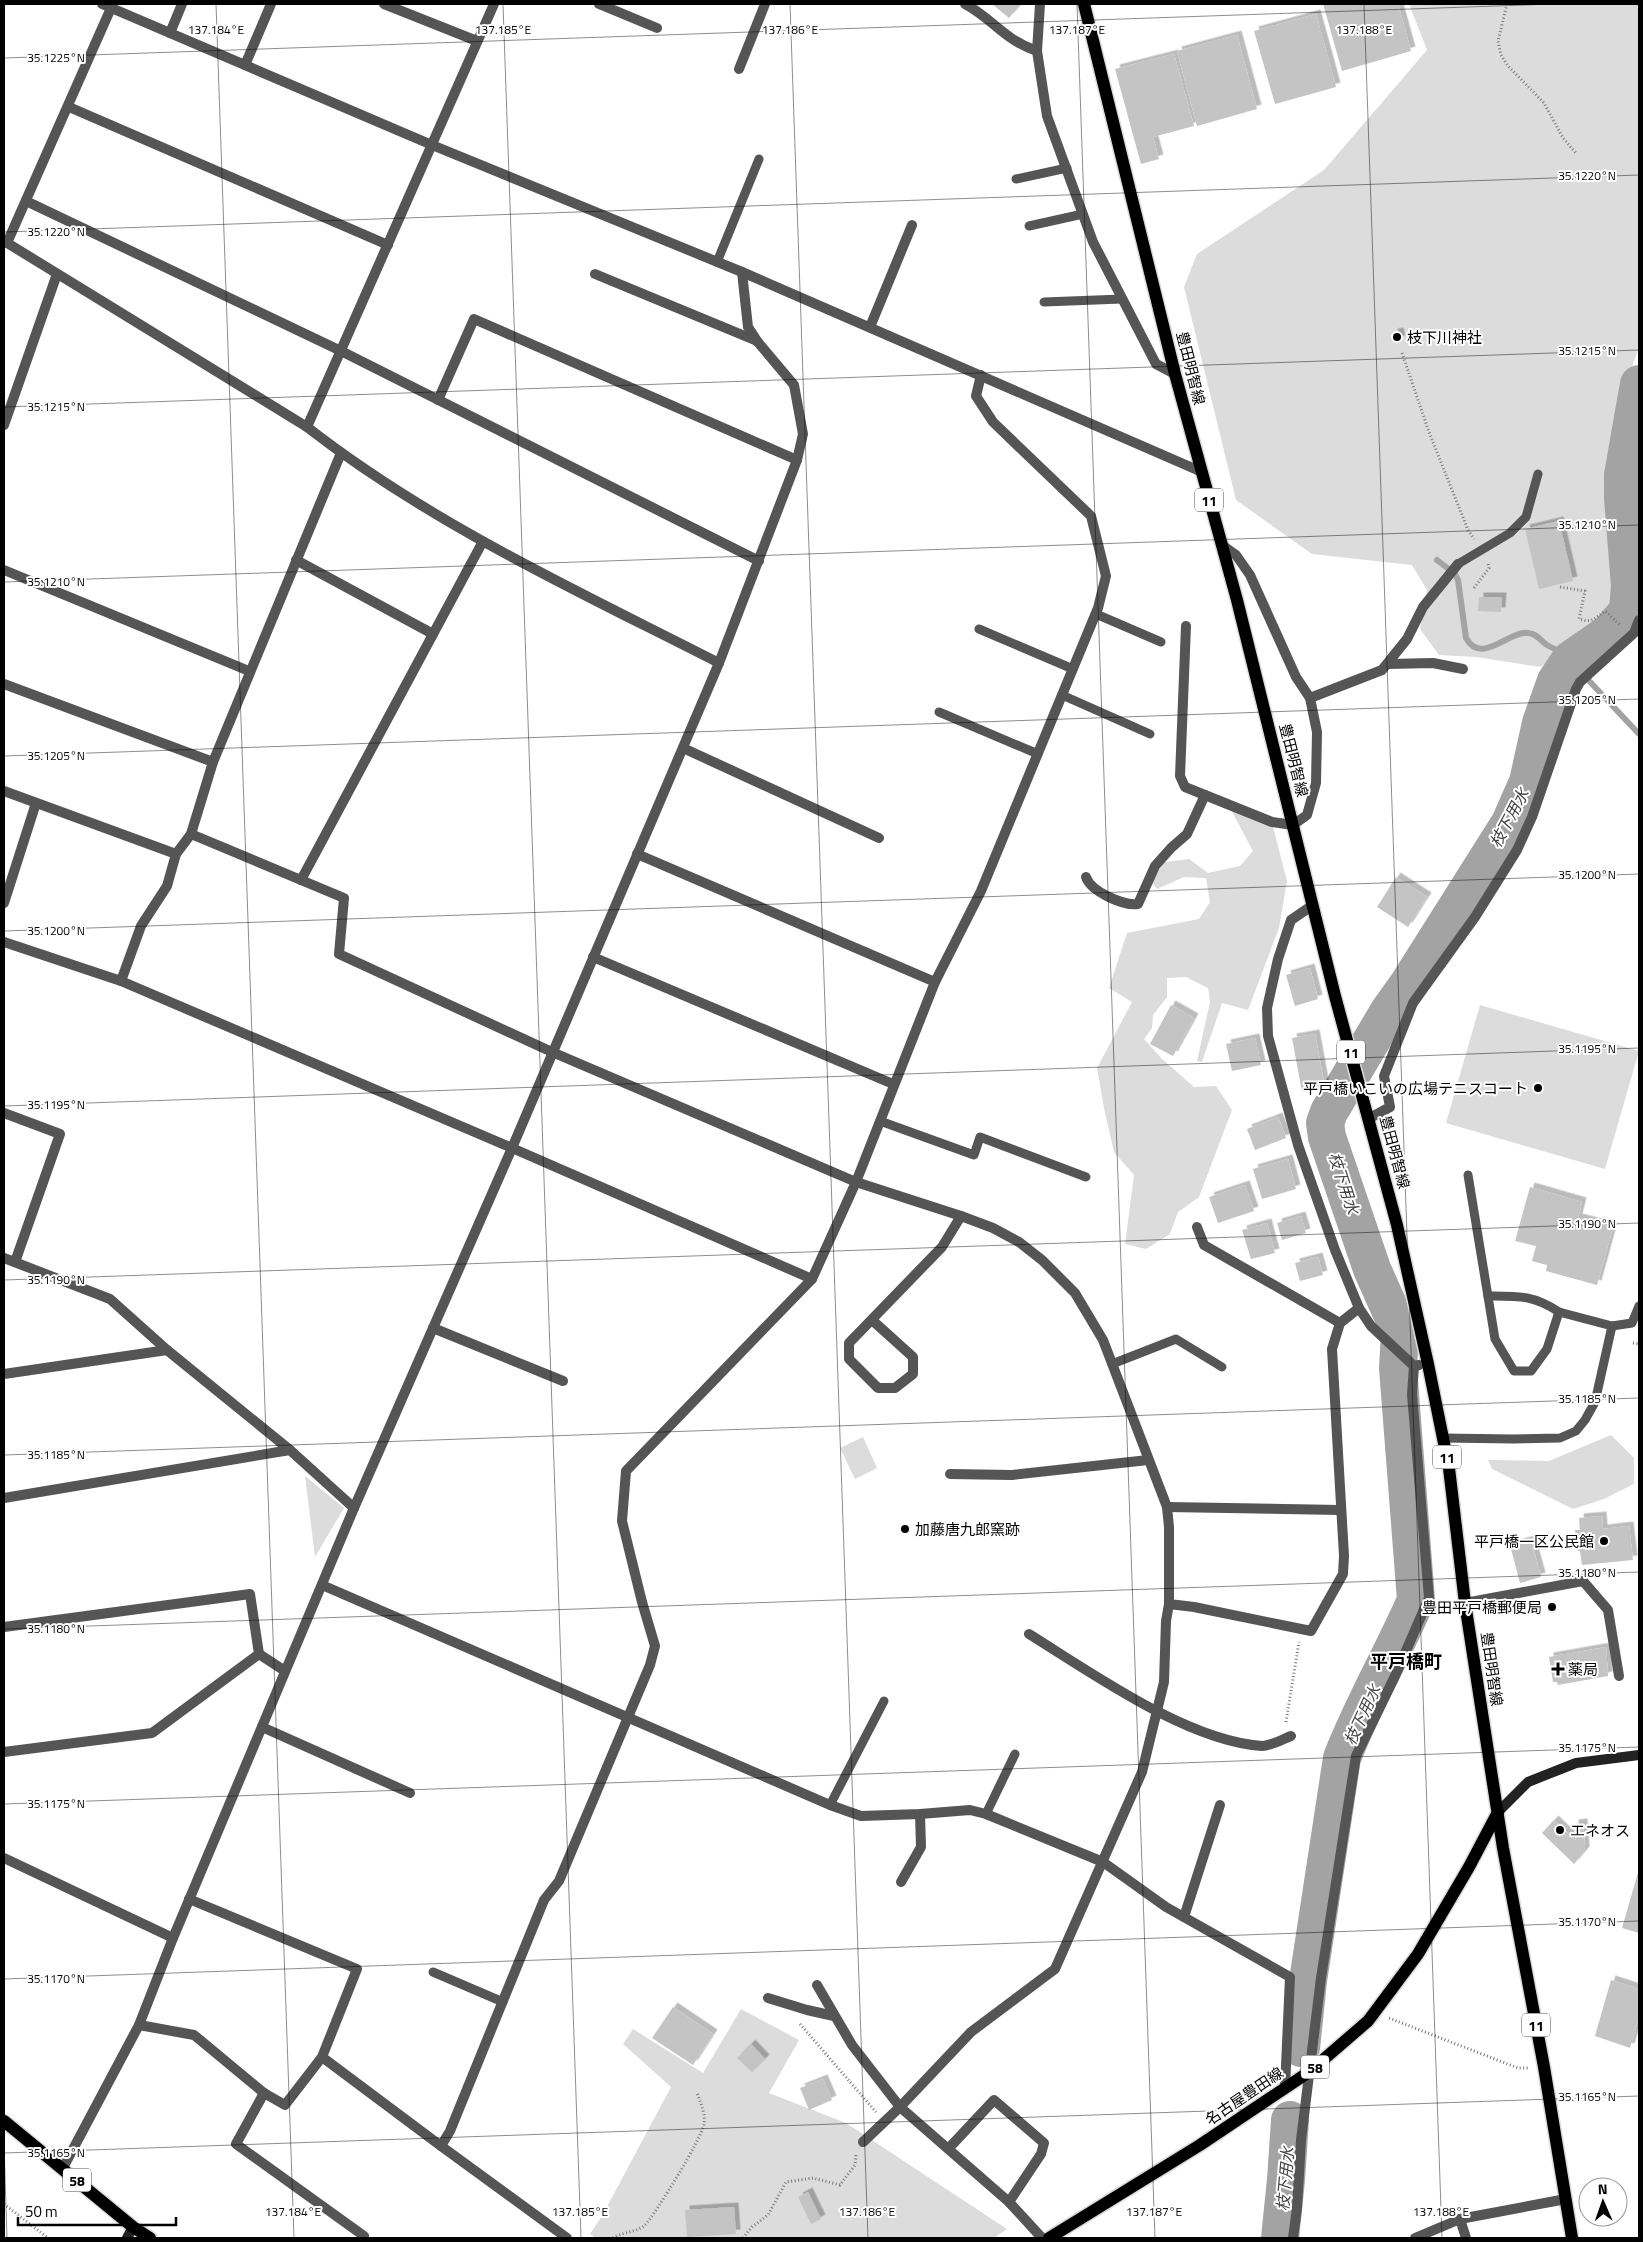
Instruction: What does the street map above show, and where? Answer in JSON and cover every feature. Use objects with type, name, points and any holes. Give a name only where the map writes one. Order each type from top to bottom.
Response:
[{"type":"main road","name":"豊田明智線","points":[[1084,4],[1176,374],[1222,545],[1335,996],[1397,1224],[1428,1364],[1443,1438],[1465,1604],[1498,1812],[1544,2067],[1572,2238]]},
{"type":"main road","points":[[1498,1812],[1528,1782],[1576,1763],[1639,1755]]},
{"type":"main road","name":"名古屋豊田線","points":[[1049,2238],[1200,2145],[1309,2072],[1368,2021],[1418,1954],[1469,1867],[1498,1812]]},
{"type":"main road","name":"58","points":[[4,2121],[63,2168],[130,2233],[150,2238]]},
{"type":"street","points":[[170,33],[182,4]]},
{"type":"street","points":[[245,65],[271,4]]},
{"type":"street","points":[[384,4],[478,41]]},
{"type":"street","points":[[307,427],[494,4]]},
{"type":"street","points":[[599,4],[657,28]]},
{"type":"street","points":[[739,68],[765,4]]},
{"type":"street","points":[[965,4],[1021,46],[1037,52]]},
{"type":"street","points":[[1040,4],[1037,52],[1047,116],[1093,242],[1156,364],[1176,374]]},
{"type":"street","points":[[719,662],[482,543],[341,453],[307,427],[5,242],[26,201],[68,107],[106,6],[432,145],[742,272],[1202,472]]},
{"type":"street","points":[[68,107],[388,245]]},
{"type":"street","points":[[26,201],[340,351],[759,561]]},
{"type":"street","points":[[870,327],[912,225]]},
{"type":"street","points":[[63,2168],[139,2025],[189,1899],[354,1508],[512,1148],[683,748],[759,561],[797,460],[803,434],[794,385],[779,365],[756,341],[748,327],[742,272]]},
{"type":"street","points":[[4,425],[57,274]]},
{"type":"street","points":[[595,274],[756,341]]},
{"type":"street","points":[[438,400],[474,319],[797,460]]},
{"type":"street","points":[[441,2146],[450,2131],[544,1900],[559,1881],[650,1665],[656,1646],[642,1602],[622,1521],[626,1471],[812,1279],[856,1182],[893,1084],[935,982],[981,891],[1096,614],[1106,576],[1091,516],[993,422],[976,396],[981,375]]},
{"type":"street","points":[[121,981],[141,926],[167,886],[176,854],[191,834],[212,762],[341,453]]},
{"type":"street","points":[[301,880],[482,543]]},
{"type":"street","points":[[1186,626],[1180,776],[1185,787],[1272,822],[1293,826],[1307,815],[1316,783],[1317,732],[1310,698],[1296,677],[1250,574],[1236,555],[1222,545]]},
{"type":"street","points":[[296,560],[433,634]]},
{"type":"street","points":[[1310,698],[1382,670],[1407,638],[1424,607],[1458,564]]},
{"type":"street","points":[[4,570],[249,671]]},
{"type":"street","points":[[1368,1113],[1390,1107],[1384,1076],[1413,1003],[1475,917],[1518,850],[1532,818],[1566,717],[1580,682],[1594,672],[1631,635],[1639,620]]},
{"type":"street","points":[[1388,664],[1433,664],[1463,669]]},
{"type":"street","points":[[4,684],[212,762]]},
{"type":"street","points":[[683,748],[879,838]]},
{"type":"street","points":[[4,791],[176,854]]},
{"type":"street","points":[[1086,877],[1088,883],[1096,890],[1128,905],[1138,904],[1155,866],[1187,834],[1205,795]]},
{"type":"street","points":[[4,903],[36,803]]},
{"type":"street","points":[[191,834],[344,898],[340,954],[552,1052],[856,1182],[961,1216],[993,1228],[1019,1242],[1042,1260],[1075,1293],[1103,1340],[1167,1507],[1170,1526],[1169,1604],[1166,1621],[1164,1682],[1142,1772],[1104,1862],[1055,1969],[971,2032],[863,2142]]},
{"type":"street","points":[[637,854],[935,982]]},
{"type":"street","points":[[1313,905],[1291,920],[1280,951],[1267,1008],[1268,1036],[1298,1145],[1335,1250],[1359,1308],[1371,1326],[1411,1362],[1428,1364]]},
{"type":"street","points":[[4,942],[121,981],[812,1279]]},
{"type":"street","points":[[593,957],[893,1084]]},
{"type":"street","points":[[4,1113],[60,1134],[15,1262]]},
{"type":"street","points":[[872,1320],[913,1357],[913,1374],[895,1388],[878,1388],[850,1359],[850,1343],[872,1320],[942,1247],[961,1216]]},
{"type":"street","points":[[1198,1227],[1204,1245],[1340,1323]]},
{"type":"street","points":[[4,1258],[110,1299],[167,1350],[290,1450],[354,1508]]},
{"type":"street","points":[[1169,1604],[1194,1607],[1311,1631],[1343,1574],[1344,1556],[1332,1349],[1340,1323],[1359,1308]]},
{"type":"street","points":[[433,1328],[563,1381]]},
{"type":"street","points":[[4,1374],[167,1350]]},
{"type":"street","points":[[1293,2238],[1297,2208],[1300,2140],[1321,1978],[1356,1756],[1395,1676],[1429,1598],[1411,1362]]},
{"type":"street","points":[[4,1498],[290,1450]]},
{"type":"street","points":[[950,1474],[1012,1476],[1148,1460]]},
{"type":"street","points":[[1167,1507],[1340,1510]]},
{"type":"street","points":[[1465,1604],[1583,1580],[1608,1610],[1619,1676]]},
{"type":"street","points":[[322,1586],[627,1719],[830,1805],[861,1816],[970,1810],[986,1814],[1104,1862],[1166,1907],[1290,1977],[1285,2088]]},
{"type":"street","points":[[4,1627],[250,1594],[259,1654],[285,1671]]},
{"type":"street","points":[[1029,1634],[1123,1692],[1158,1711],[1197,1728],[1229,1740],[1264,1746],[1289,1737]]},
{"type":"street","points":[[4,1752],[152,1733],[259,1654]]},
{"type":"street","points":[[262,1727],[410,1793]]},
{"type":"street","points":[[1184,1917],[1220,1805]]},
{"type":"street","points":[[901,1882],[921,1847],[920,1814]]},
{"type":"street","points":[[4,1858],[173,1938]]},
{"type":"street","points":[[139,2025],[194,2035],[264,2093],[285,2105],[322,2057],[357,1969],[189,1899]]},
{"type":"street","points":[[816,1985],[852,2045],[900,2106],[1010,2202],[1042,2238]]},
{"type":"street","points":[[768,1998],[834,2016]]},
{"type":"street","points":[[322,2057],[567,2238]]},
{"type":"street","points":[[264,2093],[236,2144],[364,2236],[362,2238]]},
{"type":"street","points":[[949,2148],[994,2100],[1044,2143],[1041,2154],[1010,2202]]},
{"type":"street","points":[[1415,2238],[1460,2219],[1566,2199]]},
{"type":"street","points":[[1460,2219],[1466,2238]]},
{"type":"lane","points":[[717,262],[759,159]]},
{"type":"lane","points":[[1016,179],[1067,168]]},
{"type":"lane","points":[[1029,226],[1083,214]]},
{"type":"lane","points":[[1044,302],[1122,298]]},
{"type":"lane","points":[[1458,564],[1510,533],[1526,517],[1538,474]]},
{"type":"lane","points":[[1096,614],[1161,642]]},
{"type":"lane","points":[[980,629],[1073,669]]},
{"type":"lane","points":[[1062,695],[1150,734]]},
{"type":"lane","points":[[939,712],[1038,754]]},
{"type":"lane","points":[[880,1121],[974,1156],[980,1138],[1086,1177]]},
{"type":"lane","points":[[1468,1175],[1495,1339],[1514,1371],[1531,1371],[1547,1349],[1559,1312]]},
{"type":"lane","points":[[1488,1296],[1523,1296],[1543,1302],[1559,1312],[1612,1326],[1632,1323],[1639,1306]]},
{"type":"lane","points":[[1443,1438],[1513,1440],[1560,1438],[1576,1431],[1595,1402],[1612,1326]]},
{"type":"lane","points":[[1112,1364],[1176,1339],[1222,1367]]},
{"type":"lane","points":[[830,1805],[884,1701]]},
{"type":"lane","points":[[986,1814],[1015,1754]]},
{"type":"lane","points":[[433,1972],[503,2002]]},
{"type":"path","points":[[1507,4],[1498,41],[1501,55],[1508,66],[1544,102],[1563,138],[1576,153]]},
{"type":"path","points":[[1402,353],[1428,432],[1468,530],[1487,556],[1489,568],[1474,588]]},
{"type":"path","points":[[1560,587],[1585,591],[1579,618],[1589,622],[1594,621],[1605,611],[1631,635]]},
{"type":"path","points":[[1633,1343],[1639,1344]]},
{"type":"path","points":[[1289,1737],[1286,1719],[1301,1629]]},
{"type":"path","points":[[788,2004],[788,2011],[884,2122]]},
{"type":"path","points":[[1375,2011],[1409,2028],[1518,2068],[1544,2067]]},
{"type":"path","points":[[613,2238],[619,2234],[644,2226],[690,2153],[704,2124],[698,2093]]},
{"type":"path","points":[[743,2238],[752,2227],[768,2214],[786,2182],[814,2178],[840,2185],[855,2165],[857,2152],[863,2142]]},
{"type":"path","points":[[4,2204],[48,2238]]},
{"type":"shaded area","points":[[1409,4],[1639,4],[1639,347],[1623,393],[1613,460],[1625,590],[1618,615],[1613,622],[1607,627],[1569,645],[1541,667],[1476,657],[1439,655],[1420,629],[1427,590],[1412,565],[1312,554],[1236,500],[1184,287],[1197,254],[1324,170],[1427,50]]},
{"type":"shaded area","points":[[1230,808],[1273,827],[1287,881],[1279,928],[1248,1010],[1222,1003],[1202,1062],[1197,1061],[1210,1002],[1208,988],[1186,977],[1167,978],[1167,997],[1153,1015],[1152,1028],[1144,1039],[1161,1058],[1194,1087],[1216,1086],[1232,1110],[1199,1197],[1178,1212],[1170,1234],[1146,1249],[1125,1244],[1134,1175],[1114,1152],[1097,1068],[1132,1002],[1109,988],[1127,933],[1199,919],[1210,902],[1206,878],[1184,877],[1157,889],[1150,881],[1165,862],[1189,859],[1208,873],[1240,866],[1253,851]]},
{"type":"shaded area","points":[[1480,1005],[1639,1051],[1605,1169],[1446,1123]]},
{"type":"shaded area","points":[[1611,1435],[1634,1458],[1634,1484],[1604,1499],[1573,1509],[1492,1469],[1488,1460],[1549,1461]]},
{"type":"shaded area","points":[[863,1437],[877,1468],[855,1479],[840,1448]]},
{"type":"shaded area","points":[[305,1476],[344,1508],[315,1557]]},
{"type":"shaded area","points":[[741,2009],[799,2040],[769,2093],[846,2123],[1007,2229],[994,2238],[596,2238],[590,2234],[602,2216],[671,2087],[623,2044],[633,2029],[703,2073]]},
{"type":"building","points":[[992,4],[1021,4],[1009,18]]},
{"type":"building","points":[[1323,4],[1398,4],[1411,51],[1342,71]]},
{"type":"building","points":[[1316,14],[1336,87],[1275,104],[1254,31]]},
{"type":"building","points":[[1237,35],[1257,109],[1197,126],[1177,51]]},
{"type":"building","points":[[1174,54],[1194,126],[1153,137],[1159,159],[1141,164],[1115,69]]},
{"type":"building","name":"枝下川神社","points":[[1399,332],[1401,340],[1395,341],[1393,333]]},
{"type":"building","points":[[1559,521],[1573,581],[1539,589],[1525,529]]},
{"type":"building","points":[[1479,597],[1502,597],[1501,612],[1478,611]]},
{"type":"building","points":[[1396,877],[1427,897],[1408,927],[1377,907]]},
{"type":"building","points":[[1310,968],[1318,999],[1295,1006],[1286,975]]},
{"type":"building","points":[[1171,1005],[1194,1018],[1173,1056],[1150,1044]]},
{"type":"building","points":[[1315,1034],[1325,1088],[1302,1092],[1292,1038]]},
{"type":"building","points":[[1255,1038],[1261,1065],[1232,1071],[1226,1044]]},
{"type":"building","points":[[1278,1117],[1286,1138],[1255,1150],[1247,1129]]},
{"type":"building","points":[[1288,1159],[1296,1189],[1262,1199],[1253,1169]]},
{"type":"building","points":[[1245,1185],[1254,1211],[1218,1223],[1209,1197]]},
{"type":"building","points":[[1530,1187],[1582,1202],[1578,1218],[1613,1227],[1597,1285],[1546,1271],[1547,1265],[1532,1261],[1536,1246],[1515,1241]]},
{"type":"building","points":[[1301,1216],[1306,1233],[1282,1240],[1277,1223]]},
{"type":"building","points":[[1267,1223],[1275,1253],[1251,1259],[1242,1230]]},
{"type":"building","points":[[1318,1257],[1323,1275],[1300,1281],[1295,1263]]},
{"type":"building","name":"平戸橋一区公民館","points":[[1602,1516],[1603,1529],[1629,1526],[1633,1560],[1582,1565],[1575,1530],[1580,1530],[1579,1518]]},
{"type":"building","points":[[1531,1540],[1541,1577],[1520,1583],[1510,1545]]},
{"type":"building","points":[[1606,1647],[1608,1676],[1558,1685],[1557,1682],[1553,1682],[1549,1657]]},
{"type":"building","points":[[1554,1820],[1576,1841],[1574,1824],[1583,1823],[1585,1851],[1574,1864],[1542,1833]]},
{"type":"building","points":[[1639,1869],[1639,1933],[1622,1928]]},
{"type":"building","points":[[1611,1980],[1639,1989],[1639,2017],[1630,2048],[1595,2036]]},
{"type":"building","points":[[673,2007],[713,2034],[693,2065],[652,2038]]},
{"type":"building","points":[[751,2044],[765,2059],[752,2072],[737,2058]]},
{"type":"building","points":[[823,2079],[832,2100],[809,2110],[800,2088]]},
{"type":"building","points":[[808,2192],[821,2219],[811,2224],[798,2197]]},
{"type":"building","points":[[734,2207],[736,2234],[687,2237],[685,2210]]},
{"type":"waterway","name":"枝下用水","points":[[1301,2048],[1308,1981],[1342,1758],[1359,1718],[1416,1600],[1398,1368],[1400,1332],[1372,1269],[1327,1137],[1325,1123],[1329,1112],[1389,1011],[1409,983],[1510,823],[1528,782],[1541,723],[1556,681],[1570,660],[1609,633],[1628,611],[1630,586],[1623,475],[1639,384]]},
{"type":"waterway","points":[[1437,560],[1455,574],[1458,580],[1466,638],[1472,646],[1480,649],[1488,648],[1513,636],[1528,633],[1534,634],[1547,645],[1562,652],[1639,734]]},
{"type":"waterway","name":"枝下用水","points":[[1280,2238],[1290,2120]]},
{"type":"place","name":"枝下川神社","points":[[1397,337]]},
{"type":"place","name":"平戸橋いこいの広場テニスコート","points":[[1538,1088]]},
{"type":"place","name":"加藤唐九郎窯跡","points":[[905,1529]]},
{"type":"place","name":"平戸橋一区公民館","points":[[1604,1541]]},
{"type":"place","name":"豊田平戸橋郵便局","points":[[1552,1607]]},
{"type":"place","name":"薬局","points":[[1558,1669]]},
{"type":"place","name":"エネオス","points":[[1560,1830]]},
{"type":"district","name":"平戸橋町","points":[[1406,1661]]}]
